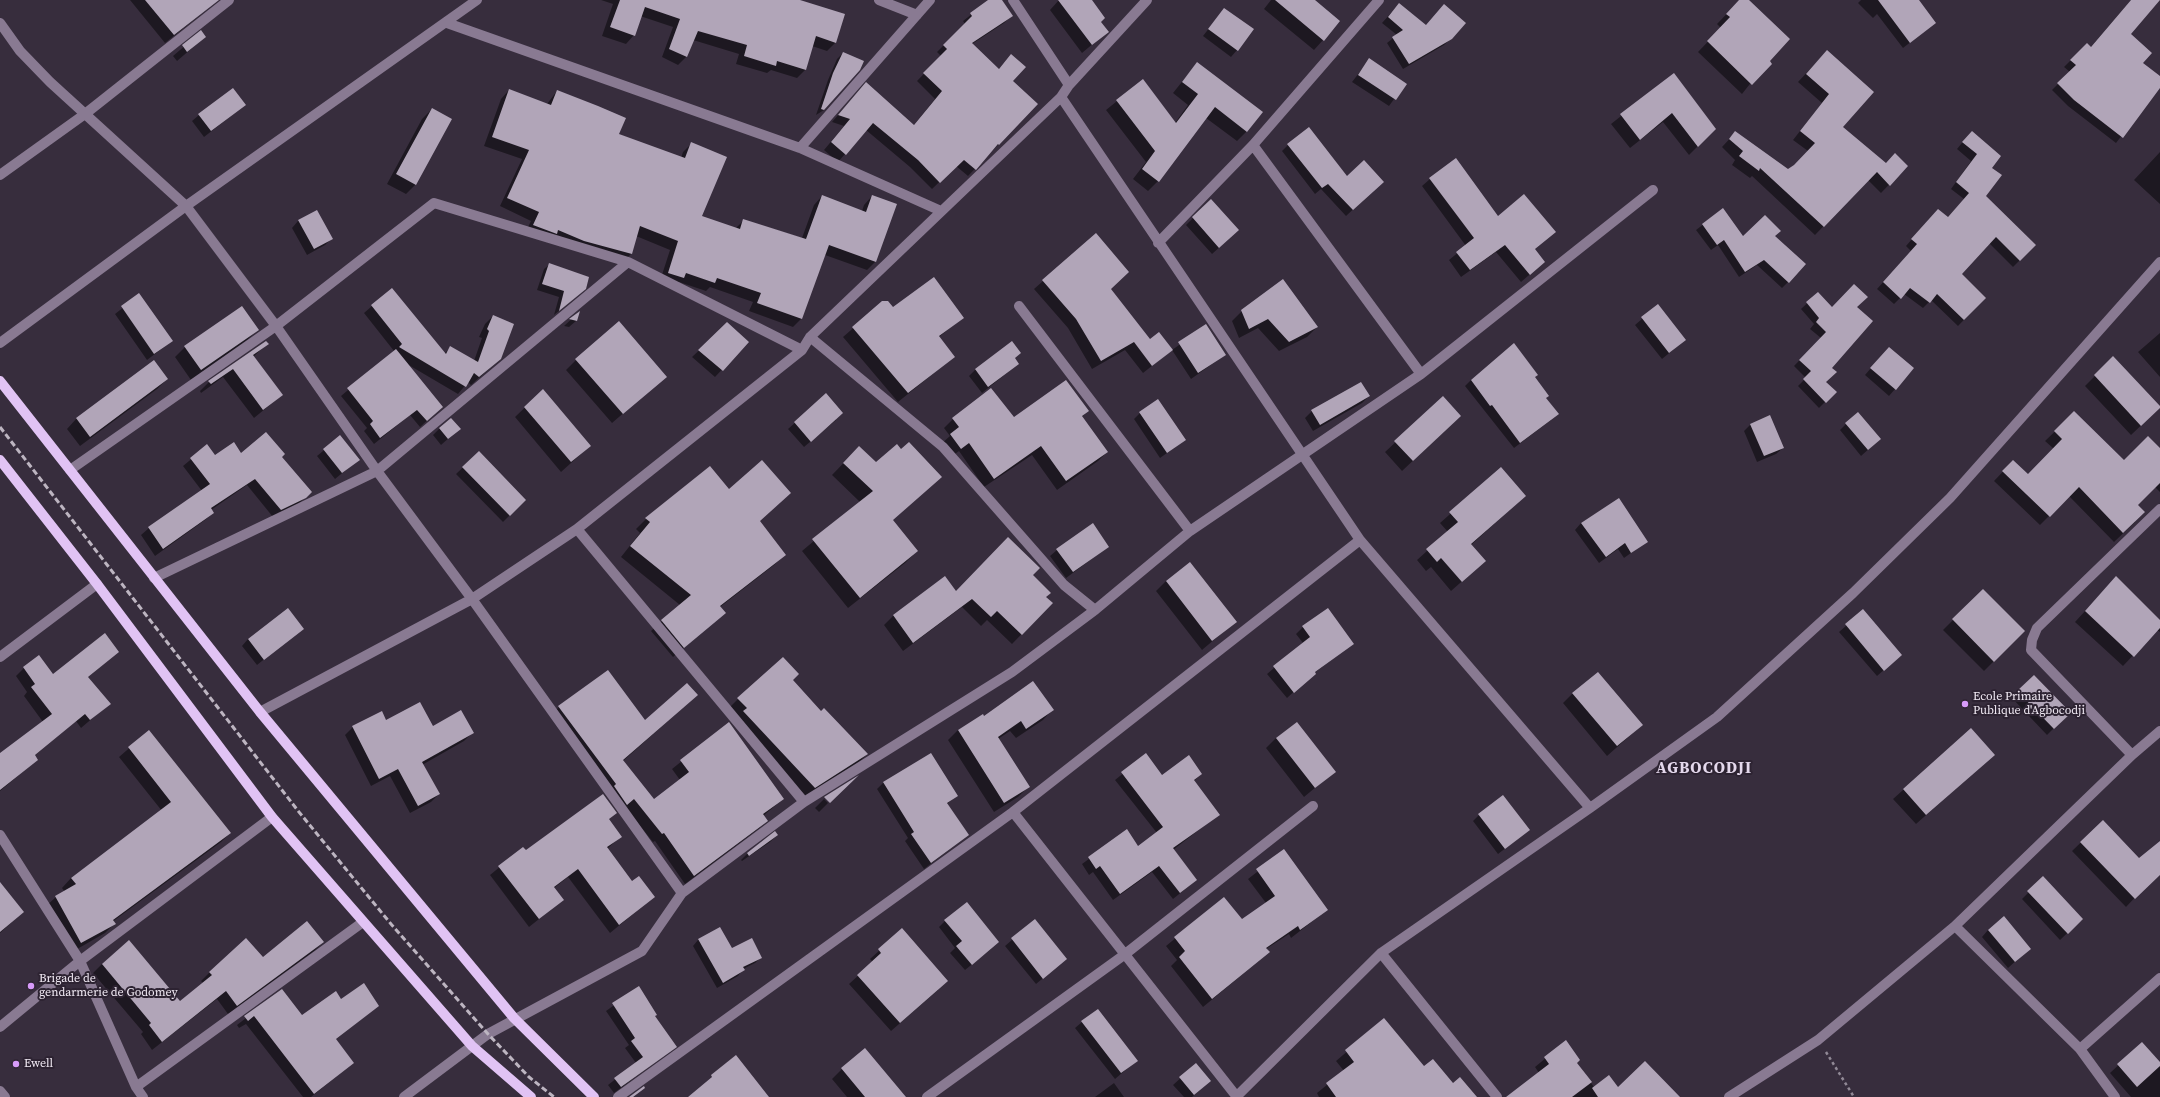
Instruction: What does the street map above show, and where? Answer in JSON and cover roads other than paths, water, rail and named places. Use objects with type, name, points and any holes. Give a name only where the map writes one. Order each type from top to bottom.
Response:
[{"type":"main road","points":[[0,381],[260,712],[514,1018],[594,1097]]},
{"type":"main road","points":[[0,460],[97,584],[272,817],[472,1046],[531,1097]]},
{"type":"street","points":[[0,175],[85,114],[229,0]]},
{"type":"street","points":[[0,343],[186,206],[447,23],[477,0]]},
{"type":"street","points":[[879,0],[917,15]]},
{"type":"street","points":[[800,148],[930,0]]},
{"type":"street","points":[[1014,0],[1069,85]]},
{"type":"street","points":[[260,712],[472,599],[576,529],[802,350],[810,337],[1061,97],[1069,85],[1148,0]]},
{"type":"street","points":[[1158,243],[1253,145],[1379,0]]},
{"type":"street","points":[[0,23],[20,51],[50,82],[186,206],[276,326],[376,471],[472,599],[682,893]]},
{"type":"street","points":[[447,23],[800,148],[941,211]]},
{"type":"street","points":[[1061,97],[1158,243],[1360,540],[1590,808]]},
{"type":"street","points":[[1253,145],[1421,374]]},
{"type":"street","points":[[404,1097],[472,1046],[514,1018],[642,951],[682,893],[804,802],[1012,672],[1095,610],[1190,531],[1421,374],[1653,190]]},
{"type":"street","points":[[70,470],[276,326],[434,203],[628,262],[802,350]]},
{"type":"street","points":[[154,578],[376,471],[628,262]]},
{"type":"street","points":[[1013,812],[1236,1097],[1381,953],[1590,808],[1717,717],[1853,593],[1950,498],[2160,262]]},
{"type":"street","points":[[1019,306],[1190,531]]},
{"type":"street","points":[[810,337],[943,447],[1064,585],[1095,610]]},
{"type":"street","points":[[2132,755],[2031,650],[2032,640],[2037,628],[2160,509]]},
{"type":"street","points":[[576,529],[804,802]]},
{"type":"street","points":[[618,1097],[1013,812],[1360,540]]},
{"type":"street","points":[[0,657],[97,584]]},
{"type":"street","points":[[1729,1097],[1818,1040],[1955,926],[2132,755],[2160,732]]},
{"type":"street","points":[[927,1097],[1124,955],[1313,806]]},
{"type":"street","points":[[0,1027],[80,960],[272,817]]},
{"type":"street","points":[[0,835],[80,960],[136,1087],[142,1097]]},
{"type":"street","points":[[136,1087],[363,922]]},
{"type":"street","points":[[1955,926],[2080,1049],[2115,1097]]},
{"type":"street","points":[[1381,953],[1497,1097]]},
{"type":"street","points":[[2080,1049],[2160,978]]},
{"type":"street","points":[[0,1091],[5,1097]]},
{"type":"railway","points":[[0,427],[299,812],[391,924],[488,1034],[529,1077],[554,1097]]},
{"type":"place","name":"Ecole Primaire Publique d'Agbocodji","points":[[1965,704]]},
{"type":"place","name":"Brigade de gendarmerie de Godomey","points":[[31,986]]},
{"type":"place","name":"Ewell","points":[[16,1064]]},
{"type":"district","name":"AGBOCODJI","points":[[1704,769]]}]
